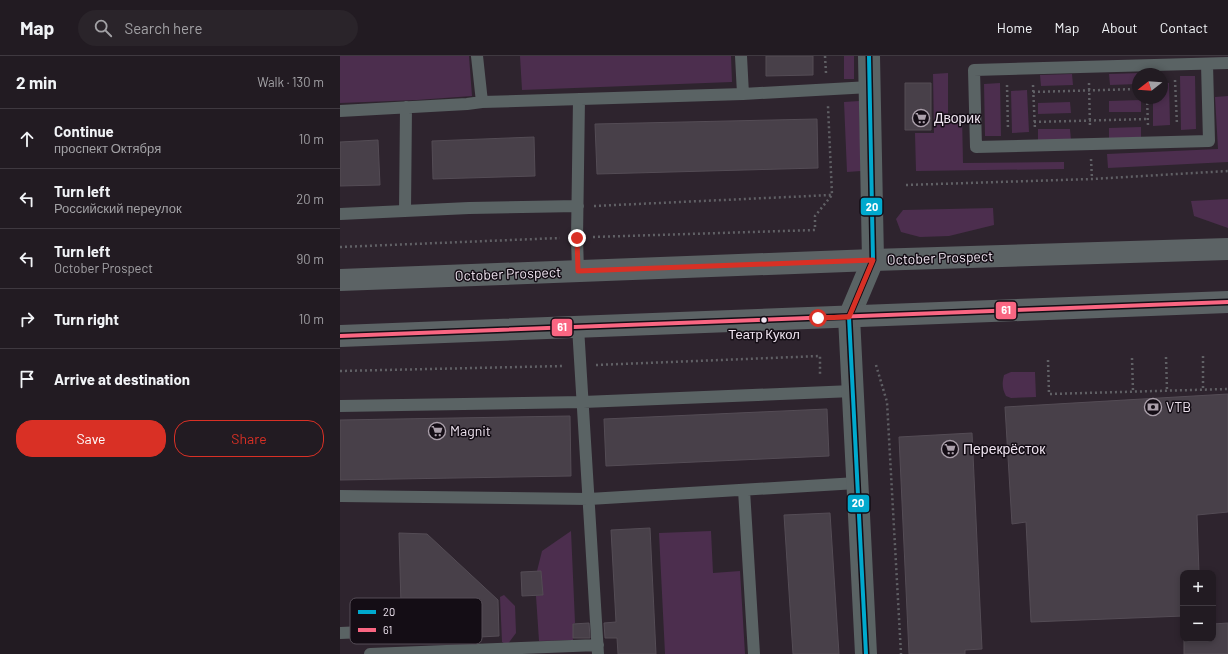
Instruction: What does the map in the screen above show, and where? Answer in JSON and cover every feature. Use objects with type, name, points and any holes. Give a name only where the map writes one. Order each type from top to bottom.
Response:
[{"type":"main road","name":"October Prospect","points":[[340,280],[873,260],[1228,249]]},
{"type":"main road","points":[[340,336],[1228,302]]},
{"type":"street","points":[[866,654],[849,317],[873,260],[869,56]]},
{"type":"lane","points":[[478,56],[482,102]]},
{"type":"lane","points":[[741,56],[743,94]]},
{"type":"lane","points":[[1207,64],[1209,140],[976,147],[974,70],[1228,63]]},
{"type":"lane","points":[[340,111],[482,102],[743,94],[870,87]]},
{"type":"lane","points":[[578,271],[579,99]]},
{"type":"lane","points":[[405,211],[406,107]]},
{"type":"lane","points":[[340,214],[578,206]]},
{"type":"lane","points":[[370,654],[598,649],[578,327]]},
{"type":"lane","points":[[340,406],[583,402],[853,390]]},
{"type":"lane","points":[[340,496],[589,499],[857,483]]},
{"type":"lane","points":[[744,490],[754,654]]},
{"type":"lane","points":[[340,633],[350,633]]},
{"type":"path","points":[[815,230],[815,216],[832,195],[825,56]]},
{"type":"path","points":[[1175,64],[1177,142]]},
{"type":"path","points":[[1089,67],[1092,179]]},
{"type":"path","points":[[1033,68],[1035,146]]},
{"type":"path","points":[[1006,69],[1009,146]]},
{"type":"path","points":[[1033,92],[1132,90]]},
{"type":"path","points":[[1147,104],[1148,142]]},
{"type":"path","points":[[1034,122],[1148,119]]},
{"type":"path","points":[[906,185],[1092,179],[1228,171]]},
{"type":"path","points":[[578,206],[832,195]]},
{"type":"path","points":[[1203,356],[1203,390]]},
{"type":"path","points":[[1166,357],[1167,390]]},
{"type":"path","points":[[1132,358],[1133,391]]},
{"type":"path","points":[[1048,360],[1049,394],[1228,389]]},
{"type":"path","points":[[876,365],[887,402],[901,654]]},
{"type":"shaded area","points":[[340,56],[469,56],[472,96],[340,103]]},
{"type":"shaded area","points":[[520,56],[731,56],[732,82],[522,90]]},
{"type":"shaded area","points":[[844,56],[854,56],[854,79],[844,79]]},
{"type":"shaded area","points":[[948,73],[948,114],[962,115],[963,163],[1064,162],[1064,169],[916,171],[915,133],[934,133],[933,74]]},
{"type":"shaded area","points":[[1132,73],[1132,84],[1110,85],[1109,74]]},
{"type":"shaded area","points":[[1072,74],[1073,85],[1041,86],[1040,75]]},
{"type":"shaded area","points":[[1180,76],[1195,76],[1196,129],[1181,130]]},
{"type":"shaded area","points":[[1000,83],[1001,136],[985,136],[984,84]]},
{"type":"shaded area","points":[[1169,83],[1170,125],[1153,126],[1153,104],[1168,104]]},
{"type":"shaded area","points":[[1027,90],[1029,132],[1012,133],[1011,91]]},
{"type":"shaded area","points":[[1228,96],[1228,162],[1108,168],[1107,154],[1218,149],[1215,97]]},
{"type":"shaded area","points":[[1132,100],[1132,104],[1141,104],[1141,112],[1109,112],[1109,101]]},
{"type":"shaded area","points":[[859,101],[861,171],[847,172],[844,102]]},
{"type":"shaded area","points":[[1070,102],[1071,113],[1038,114],[1038,103]]},
{"type":"shaded area","points":[[1141,127],[1141,139],[1109,139],[1109,128]]},
{"type":"shaded area","points":[[1038,129],[1070,129],[1071,140],[1038,140]]},
{"type":"shaded area","points":[[1228,199],[1228,228],[1194,216],[1191,201]]},
{"type":"shaded area","points":[[993,208],[994,225],[949,236],[920,237],[901,232],[896,219],[903,210]]},
{"type":"shaded area","points":[[1011,372],[1035,372],[1036,397],[1011,398],[1006,396],[1003,388],[1003,378],[1004,375]]},
{"type":"shaded area","points":[[571,531],[575,623],[573,624],[573,640],[539,641],[536,596],[543,595],[541,571],[537,571],[542,551]]},
{"type":"shaded area","points":[[711,531],[713,573],[740,571],[745,654],[665,654],[659,533]]},
{"type":"shaded area","points":[[504,595],[515,606],[516,633],[507,645],[502,642],[500,597]]},
{"type":"building","points":[[766,56],[813,56],[813,75],[766,76]]},
{"type":"building","points":[[905,83],[931,83],[931,130],[905,130]]},
{"type":"building","points":[[817,119],[818,168],[597,174],[595,124]]},
{"type":"building","points":[[534,137],[535,176],[433,179],[432,141]]},
{"type":"building","points":[[378,140],[380,185],[340,186],[340,142]]},
{"type":"building","points":[[1228,394],[1228,512],[1197,515],[1199,570],[1180,570],[1180,616],[1031,622],[1026,522],[1012,524],[1005,407]]},
{"type":"building","points":[[827,409],[829,456],[606,466],[604,419]]},
{"type":"building","points":[[570,416],[571,476],[340,480],[340,420]]},
{"type":"building","points":[[972,433],[982,649],[965,650],[965,654],[909,654],[899,437]]},
{"type":"building","points":[[830,513],[839,654],[793,654],[784,515]]},
{"type":"building","points":[[650,528],[656,654],[618,654],[617,638],[605,638],[604,623],[616,622],[611,530]]},
{"type":"building","points":[[399,533],[427,534],[498,600],[499,636],[482,637],[482,598],[401,598]]},
{"type":"building","points":[[541,571],[543,595],[522,596],[521,572]]},
{"type":"building","points":[[589,623],[590,638],[573,638],[573,624]]},
{"type":"building","points":[[1228,623],[1228,654],[1184,654],[1184,642],[1216,642],[1216,624]]},
{"type":"transit line","name":"20","points":[[866,654],[849,317],[873,260],[869,56]]},
{"type":"transit line","name":"61","points":[[340,336],[1228,302]]},
{"type":"place","name":"Дворик","points":[[921,118]]},
{"type":"place","name":"Театр Кукол","points":[[764,320]]},
{"type":"place","name":"VTB","points":[[1153,407]]},
{"type":"place","name":"Magnit","points":[[437,431]]},
{"type":"place","name":"Перекрёсток","points":[[950,449]]},
{"type":"route","points":[[577,238],[578,271],[873,260],[849,317],[818,318]]}]
